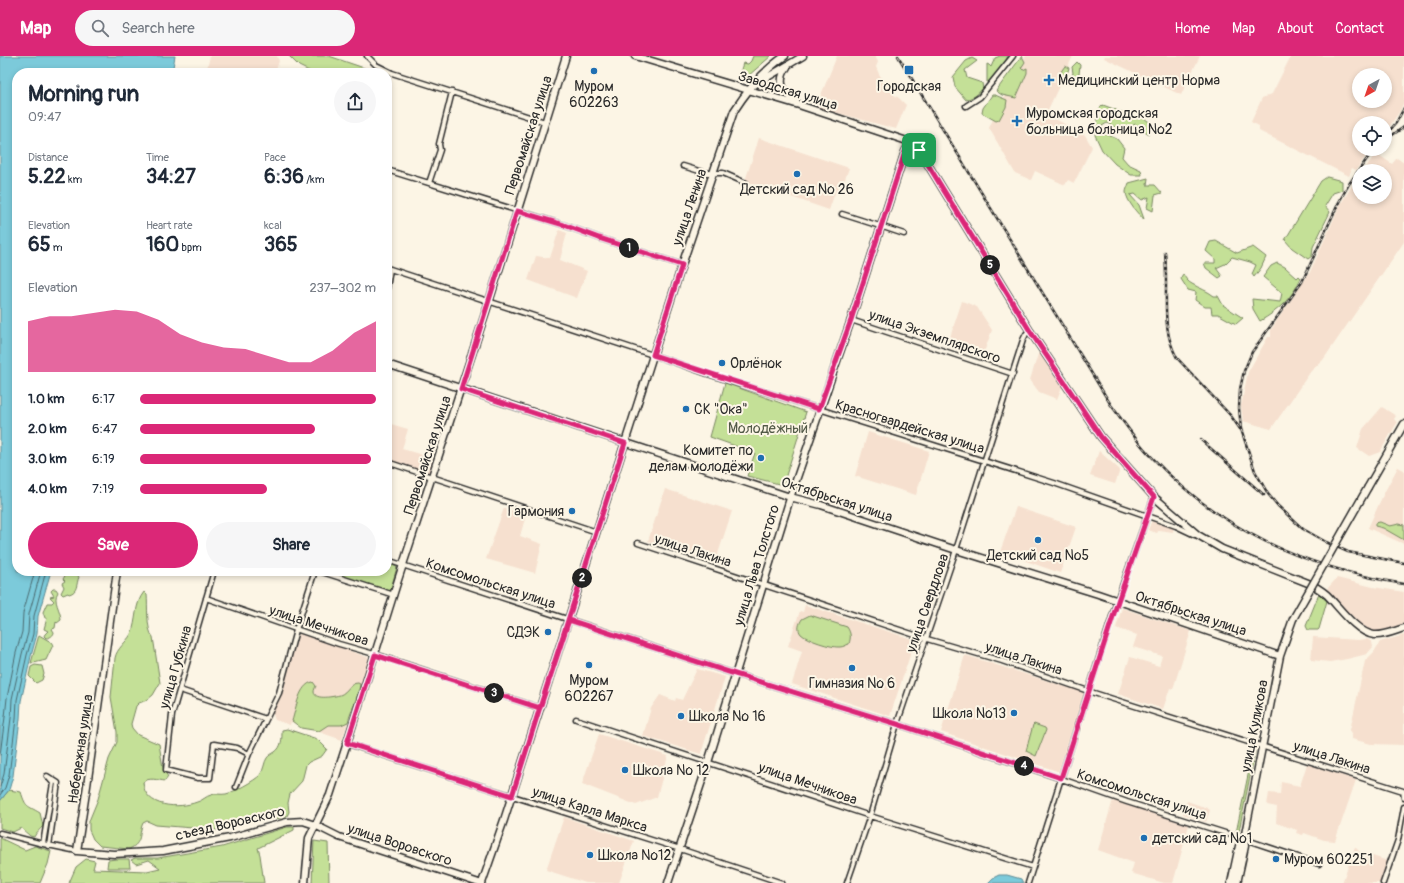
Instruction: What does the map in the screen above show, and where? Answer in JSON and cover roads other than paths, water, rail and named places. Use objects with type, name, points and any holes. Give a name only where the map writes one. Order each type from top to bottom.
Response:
[{"type":"street","points":[[367,56],[381,68]]},
{"type":"street","name":"Первомайская улица","points":[[306,883],[309,838],[330,795],[489,302],[566,56]]},
{"type":"street","name":"Заводская улица","points":[[635,56],[750,89],[910,142]]},
{"type":"street","points":[[767,74],[785,56]]},
{"type":"street","points":[[767,74],[803,56]]},
{"type":"street","points":[[966,106],[980,97],[1013,56]]},
{"type":"street","points":[[789,64],[783,73],[781,81],[788,95],[799,105]]},
{"type":"street","points":[[392,74],[545,122]]},
{"type":"street","name":"улица Ленина","points":[[482,883],[569,620],[682,265],[734,111],[750,89],[767,74]]},
{"type":"street","points":[[429,183],[440,150],[439,144],[452,92]]},
{"type":"street","points":[[910,142],[919,150],[1030,331],[1101,437],[1154,497],[1198,535],[1222,550],[1308,583],[1326,594],[1355,625],[1368,633],[1379,635],[1404,628]]},
{"type":"street","name":"улица Льва Толстого","points":[[668,883],[708,762],[790,497],[819,409],[851,320],[905,152],[910,142]]},
{"type":"street","points":[[684,166],[706,173],[723,173],[746,182]]},
{"type":"street","points":[[392,172],[564,225],[682,265]]},
{"type":"street","points":[[842,214],[904,234]]},
{"type":"street","name":"Красногвардейская улица","points":[[392,269],[819,409],[1054,483],[1198,535]]},
{"type":"street","name":"улица Экземплярского","points":[[851,320],[1013,374]]},
{"type":"street","name":"улица Свердлова","points":[[847,883],[870,816],[897,724],[956,550],[1024,340],[1026,334],[1030,331]]},
{"type":"street","name":"Октябрьская улица","points":[[392,366],[790,497],[821,505],[956,550],[1118,601],[1280,656]]},
{"type":"street","name":"улица Куликова","points":[[1237,883],[1245,846],[1244,839],[1280,656],[1293,619],[1404,424]]},
{"type":"street","points":[[392,464],[596,532]]},
{"type":"street","points":[[1028,883],[1118,601],[1154,497]]},
{"type":"street","name":"улица Лакина","points":[[638,543],[926,639],[1002,661],[1089,692],[1403,791]]},
{"type":"street","name":"Комсомольская улица","points":[[392,562],[735,674],[897,724],[1061,778],[1127,802],[1319,864]]},
{"type":"street","name":"Набережная улица","points":[[77,851],[116,576]]},
{"type":"street","name":"улица Губкина","points":[[213,576],[172,715],[166,770],[198,778],[210,778],[214,744],[237,748],[249,754]]},
{"type":"street","points":[[236,787],[249,754],[278,693],[313,576]]},
{"type":"street","points":[[335,576],[394,595]]},
{"type":"street","name":"улица Мечникова","points":[[206,598],[296,630],[540,708]]},
{"type":"street","points":[[180,690],[266,719]]},
{"type":"street","name":"улица Мечникова","points":[[576,719],[870,816],[1033,867]]},
{"type":"street","name":"улица Карла Маркса","points":[[346,743],[782,883]]},
{"type":"street","points":[[43,844],[53,783],[47,776],[58,783],[49,846]]},
{"type":"street","points":[[1403,791],[1404,798]]},
{"type":"street","points":[[1383,883],[1398,840],[1404,807]]},
{"type":"street","name":"съезд Воровского","points":[[77,851],[114,854],[164,851],[230,838],[288,822],[303,821],[315,825]]},
{"type":"street","name":"улица Воровского","points":[[315,825],[339,837],[479,883]]},
{"type":"street","points":[[0,833],[49,846],[77,851]]},
{"type":"street","name":"улица Куликова","points":[[1231,883],[1239,846],[1244,839]]},
{"type":"water","points":[[0,56],[175,56],[173,68],[12,68],[12,576],[50,576],[38,616],[37,634],[21,701],[13,776],[9,790],[0,801]]},
{"type":"water","points":[[999,875],[1007,875],[1021,879],[1023,883],[988,883]]},
{"type":"railway","points":[[898,56],[1111,405],[1148,453],[1175,480],[1203,504],[1233,524],[1264,541],[1331,567],[1367,577],[1404,584]]},
{"type":"railway","points":[[1392,128],[1404,108]]},
{"type":"railway","points":[[1392,135],[1404,127]]},
{"type":"railway","points":[[1369,156],[1349,184],[1339,202],[1302,282],[1252,352],[1244,371],[1240,389],[1239,408],[1241,429],[1255,471],[1268,494],[1278,506],[1303,529],[1348,552],[1404,563]]},
{"type":"railway","points":[[1165,252],[1167,322],[1173,349],[1177,358],[1231,416],[1240,429]]},
{"type":"railway","points":[[1201,440],[1264,495]]},
{"type":"place","name":"Городская","points":[[909,70]]},
{"type":"place","name":"Муром 602263","points":[[594,71]]},
{"type":"place","name":"Медицинский центр Норма","points":[[1049,80]]},
{"type":"place","name":"Муромская городская больница больница №2","points":[[1017,121]]},
{"type":"place","name":"Детский сад № 26","points":[[797,174]]},
{"type":"place","name":"Орлёнок","points":[[722,363]]},
{"type":"place","name":"СК \"Ока\"","points":[[686,409]]},
{"type":"place","name":"Комитет по делам молодёжи","points":[[761,458]]},
{"type":"place","name":"Гармония","points":[[572,511]]},
{"type":"place","name":"Детский сад №5","points":[[1038,540]]},
{"type":"place","name":"СДЭК","points":[[548,632]]},
{"type":"place","name":"Муром 602267","points":[[589,665]]},
{"type":"place","name":"Гимназия № 6","points":[[852,668]]},
{"type":"place","name":"Школа №13","points":[[1014,713]]},
{"type":"place","name":"Школа № 16","points":[[681,716]]},
{"type":"place","name":"Школа № 12","points":[[625,770]]},
{"type":"place","name":"детский сад №1","points":[[1144,838]]},
{"type":"place","name":"Школа №12","points":[[590,855]]},
{"type":"place","name":"Муром 602251","points":[[1276,859]]},
{"type":"park label","name":"Молодёжный","points":[[768,428]]}]
